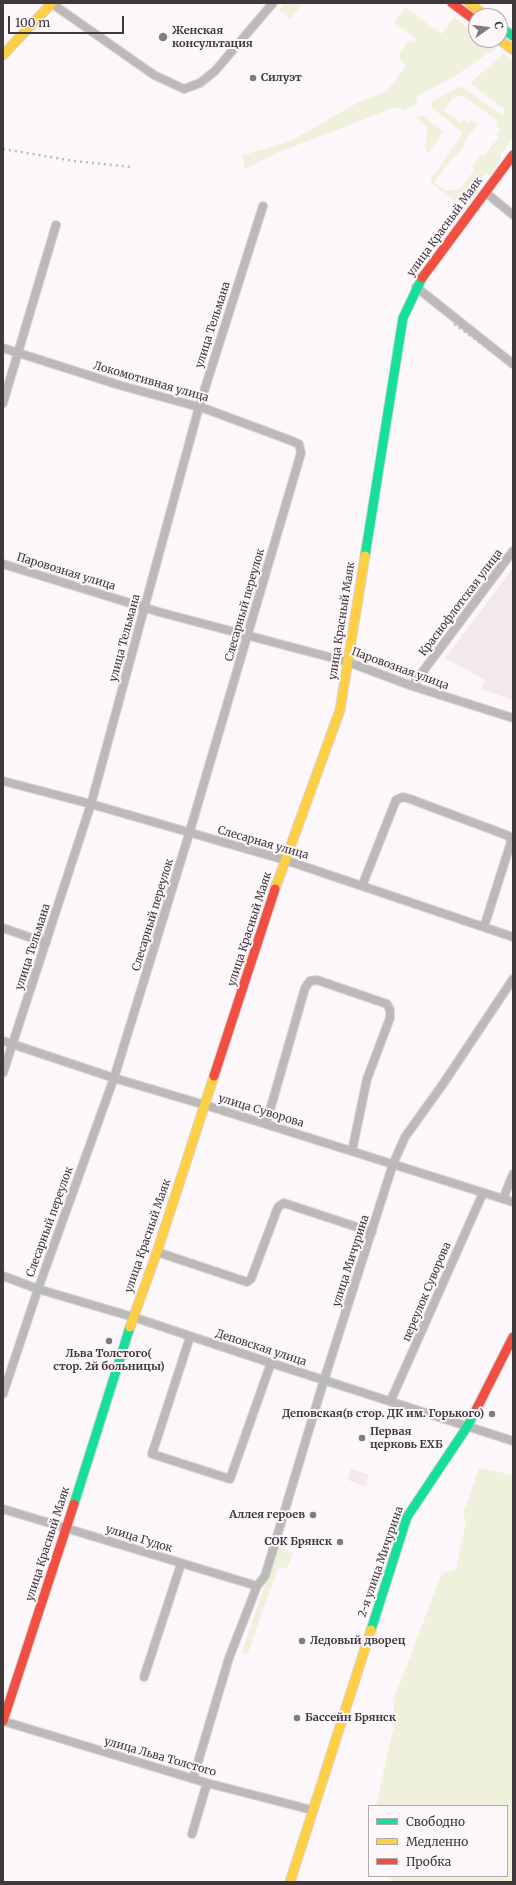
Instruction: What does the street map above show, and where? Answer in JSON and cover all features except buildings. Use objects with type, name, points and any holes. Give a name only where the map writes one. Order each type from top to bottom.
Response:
[{"type":"main road","points":[[3,55],[51,3]]},
{"type":"main road","points":[[452,3],[468,15]]},
{"type":"main road","name":"улица Красный Маяк","points":[[3,1721],[66,1529],[133,1316],[157,1252],[285,860],[340,710],[403,318],[416,287],[513,155]]},
{"type":"main road","name":"2-я улица Мичурина","points":[[290,1882],[407,1517],[467,1427],[513,1338]]},
{"type":"street","points":[[51,3],[154,75],[184,89],[200,83],[215,71],[272,3]]},
{"type":"street","points":[[485,192],[513,215]]},
{"type":"street","name":"улица Тельмана","points":[[3,1073],[91,804],[199,407],[263,206]]},
{"type":"street","points":[[3,403],[56,225]]},
{"type":"street","points":[[416,287],[513,364]]},
{"type":"street","name":"Локомотивная улица","points":[[3,348],[119,385],[199,407],[292,441]]},
{"type":"street","name":"Слесарный переулок","points":[[3,1394],[38,1289],[114,1078],[189,834],[301,453],[299,444],[292,441]]},
{"type":"street","name":"Краснофлотская улица","points":[[412,686],[513,551]]},
{"type":"street","name":"Паровозная улица","points":[[3,564],[144,608],[348,662],[412,686],[513,718]]},
{"type":"street","name":"Слесарная улица","points":[[3,781],[91,804],[189,834],[285,860],[513,937]]},
{"type":"street","points":[[362,886],[396,800],[403,797],[410,799],[509,836],[511,842],[484,927]]},
{"type":"street","points":[[3,928],[46,943]]},
{"type":"street","name":"улица Мичурина","points":[[257,1586],[265,1576],[324,1380],[393,1164],[405,1137],[443,1084],[513,979]]},
{"type":"street","points":[[266,1124],[305,988],[310,981],[317,980],[387,1004],[390,1010],[390,1018],[368,1079],[352,1151]]},
{"type":"street","name":"улица Суворова","points":[[3,1041],[114,1078],[205,1105],[513,1202]]},
{"type":"street","points":[[503,1199],[513,1174]]},
{"type":"street","name":"переулок Суворова","points":[[391,1400],[483,1193]]},
{"type":"street","points":[[157,1252],[247,1282],[251,1279],[278,1207],[284,1202],[372,1232]]},
{"type":"street","name":"Деповская улица","points":[[3,1276],[38,1289],[133,1316],[190,1337],[391,1400],[467,1427],[513,1441]]},
{"type":"street","points":[[190,1337],[152,1454],[230,1479],[271,1363]]},
{"type":"street","name":"улица Гудок","points":[[3,1509],[257,1586]]},
{"type":"street","points":[[144,1677],[181,1564]]},
{"type":"street","points":[[193,1779],[229,1658],[257,1586]]},
{"type":"street","name":"улица Льва Толстого","points":[[3,1721],[193,1779],[312,1810]]},
{"type":"street","points":[[192,1834],[207,1783]]},
{"type":"shaded area","points":[[513,568],[513,700],[481,689],[485,680],[445,658]]},
{"type":"shaded area","points":[[351,1469],[369,1475],[365,1486],[348,1480]]},
{"type":"green space","points":[[284,3],[303,3],[291,19],[279,10]]},
{"type":"green space","points":[[406,7],[441,34],[454,17],[468,27],[468,48],[496,48],[455,76],[416,97],[418,102],[405,111],[396,107],[277,153],[245,169],[242,155],[266,149],[294,139],[357,103],[387,91],[406,65],[401,61],[399,53],[408,41],[417,40],[394,22]]},
{"type":"green space","points":[[504,53],[513,60],[513,139],[501,154],[501,161],[490,176],[486,173],[482,179],[485,182],[465,210],[431,183],[431,179],[463,133],[432,108],[431,104],[433,101],[461,86],[502,115],[505,110],[470,83]],"holes":[[[464,96],[497,121],[496,126],[500,129],[497,133],[498,138],[484,156],[481,155],[472,167],[475,169],[460,189],[446,191],[434,182],[454,156],[456,156],[465,145],[463,143],[478,125],[471,120],[468,123],[463,119],[460,122],[443,110],[453,97]]]},
{"type":"green space","points":[[415,116],[424,116],[443,132],[429,153],[426,152],[425,145],[428,128]]},
{"type":"green space","points":[[479,1468],[513,1475],[513,1882],[395,1882],[388,1877],[508,1877],[508,1805],[376,1805],[395,1721],[393,1701],[442,1573],[456,1569],[466,1521],[463,1514]]},
{"type":"green space","points":[[279,1547],[293,1553],[289,1564],[285,1569],[278,1567],[248,1653],[243,1654],[242,1652],[277,1548]]},
{"type":"railway","points":[[3,149],[74,161],[131,167]]},
{"type":"railway","points":[[454,324],[513,367]]},
{"type":"traffic: fast","points":[[508,33],[513,36]]},
{"type":"traffic: fast","points":[[365,556],[403,318],[422,278]]},
{"type":"traffic: fast","points":[[74,1504],[130,1327]]},
{"type":"traffic: fast","points":[[371,1630],[407,1517],[467,1427],[477,1408]]},
{"type":"traffic: slow","points":[[3,55],[52,3]]},
{"type":"traffic: slow","points":[[469,3],[476,8]]},
{"type":"traffic: slow","points":[[508,46],[513,50]]},
{"type":"traffic: slow","points":[[275,889],[340,710],[365,556]]},
{"type":"traffic: slow","points":[[130,1327],[157,1252],[214,1076]]},
{"type":"traffic: slow","points":[[290,1882],[371,1630]]},
{"type":"traffic: jam","points":[[452,3],[468,15]]},
{"type":"traffic: jam","points":[[422,278],[513,155]]},
{"type":"traffic: jam","points":[[214,1076],[275,889]]},
{"type":"traffic: jam","points":[[477,1408],[513,1337]]},
{"type":"traffic: jam","points":[[3,1721],[74,1504]]},
{"type":"place","name":"Женская консультация","points":[[163,37]]},
{"type":"place","name":"Силуэт","points":[[253,78]]},
{"type":"place","name":"Льва Толстого( стор. 2й больницы)","points":[[109,1341]]},
{"type":"place","name":"Деповская(в стор. ДК им. Горького)","points":[[492,1414]]},
{"type":"place","name":"Первая церковь ЕХБ","points":[[362,1438]]},
{"type":"place","name":"Аллея героев","points":[[313,1515]]},
{"type":"place","name":"СОК Брянск","points":[[340,1542]]},
{"type":"place","name":"Ледовый дворец","points":[[302,1641]]},
{"type":"place","name":"Бассейн Брянск","points":[[297,1718]]}]
